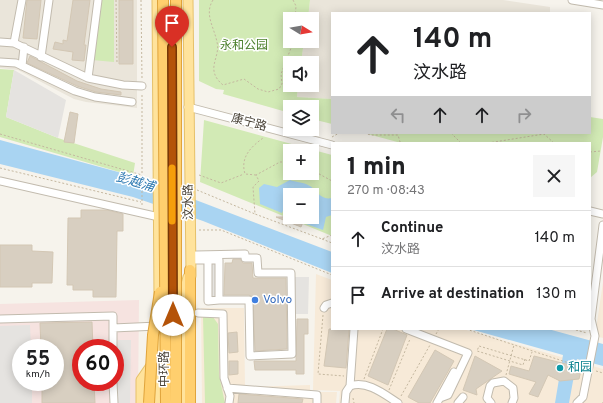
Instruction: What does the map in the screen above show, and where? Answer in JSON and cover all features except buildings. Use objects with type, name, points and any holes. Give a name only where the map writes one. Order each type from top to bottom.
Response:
[{"type":"highway","name":"中环路","points":[[163,0],[167,403]]},
{"type":"highway","name":"中环路","points":[[176,0],[176,403]]},
{"type":"highway","points":[[149,403],[153,335],[165,260]]},
{"type":"highway","points":[[190,270],[187,368],[190,403]]},
{"type":"main road","name":"汶水路","points":[[157,0],[158,79],[166,173]]},
{"type":"main road","name":"汶水路","points":[[166,173],[167,0]]},
{"type":"main road","name":"汶水路","points":[[158,403],[159,213],[166,173],[172,0]]},
{"type":"main road","name":"汶水路","points":[[188,0],[188,107],[193,176],[190,222],[190,270],[195,300],[195,403]]},
{"type":"main road","points":[[158,79],[167,51]]},
{"type":"main road","points":[[166,173],[170,222],[173,403]]},
{"type":"main road","points":[[167,403],[170,222]]},
{"type":"main road","points":[[159,270],[168,287]]},
{"type":"main road","points":[[173,346],[187,368],[184,403]]},
{"type":"main road","points":[[141,403],[141,380],[158,355]]},
{"type":"street","points":[[14,43],[22,0]]},
{"type":"street","points":[[41,57],[49,0]]},
{"type":"street","points":[[88,78],[98,0]]},
{"type":"street","points":[[572,0],[603,5]]},
{"type":"street","points":[[0,42],[14,43],[24,47],[41,57],[88,78],[123,85],[142,86]]},
{"type":"street","points":[[22,66],[24,47]]},
{"type":"street","points":[[0,62],[16,63],[89,95],[132,102]]},
{"type":"street","name":"康宁路","points":[[188,107],[331,145]]},
{"type":"street","points":[[0,181],[159,213]]},
{"type":"street","points":[[591,211],[603,214]]},
{"type":"street","points":[[577,403],[583,397],[595,336],[591,319],[603,225]]},
{"type":"street","points":[[208,260],[208,301],[250,300],[250,356],[292,354],[291,273],[258,272],[257,258],[245,258],[245,254],[196,257],[208,260],[219,260],[219,300]]},
{"type":"street","points":[[324,308],[326,305],[331,303]]},
{"type":"street","points":[[198,313],[223,314],[224,378],[230,396],[230,403]]},
{"type":"street","points":[[0,319],[113,316],[113,339]]},
{"type":"street","points":[[113,328],[158,326]]},
{"type":"street","points":[[350,386],[354,330]]},
{"type":"street","points":[[409,330],[468,353],[448,395],[438,400]]},
{"type":"street","points":[[438,400],[458,365]]},
{"type":"street","points":[[491,403],[487,398],[490,386],[493,383],[504,381],[510,384],[513,388],[514,398],[512,403]]},
{"type":"street","points":[[345,403],[346,392],[350,386],[357,383],[371,387],[398,403]]},
{"type":"street","points":[[227,388],[318,395],[317,403]]},
{"type":"street","points":[[113,391],[114,403]]},
{"type":"street","points":[[458,403],[463,397]]},
{"type":"path","points":[[116,0],[117,63]]},
{"type":"path","points":[[213,0],[210,4],[209,16],[218,43],[213,63],[214,72],[218,80],[223,85],[244,79],[258,89],[268,92],[279,89],[282,84],[281,74],[291,48]]},
{"type":"path","points":[[293,0],[296,6],[296,12]]},
{"type":"path","points":[[0,134],[142,176],[142,202],[0,168]]},
{"type":"path","points":[[368,134],[399,134]]},
{"type":"path","points":[[452,134],[460,142]]},
{"type":"path","points":[[494,142],[544,134],[553,142]]},
{"type":"path","points":[[245,174],[245,158],[250,147],[263,138]]},
{"type":"path","points":[[591,152],[600,151]]},
{"type":"path","points":[[193,176],[221,183],[245,174],[256,175],[280,162],[283,162]]},
{"type":"path","points":[[319,174],[331,181]]},
{"type":"path","points":[[255,214],[253,187],[259,181],[256,175]]},
{"type":"path","points":[[197,190],[331,243]]},
{"type":"path","points":[[195,230],[221,230],[331,275]]},
{"type":"path","points":[[322,239],[331,235]]},
{"type":"path","points":[[324,308],[318,374],[350,377]]},
{"type":"path","points":[[362,384],[383,330]]},
{"type":"path","points":[[387,396],[409,330]]},
{"type":"path","points":[[398,403],[438,330]]},
{"type":"path","points":[[469,330],[588,369],[603,372]]},
{"type":"path","points":[[504,381],[514,345]]},
{"type":"path","points":[[525,359],[523,365],[477,351],[479,346],[529,360],[532,351]]},
{"type":"shaded area","points":[[0,0],[137,0],[137,108],[86,102],[74,99],[18,70],[0,68]]},
{"type":"shaded area","points":[[310,0],[503,0],[550,7],[550,12],[331,12],[331,99],[297,97],[297,92],[319,92],[319,56],[302,56],[303,48],[319,48],[319,12],[309,12]]},
{"type":"shaded area","points":[[14,70],[66,100],[58,138],[6,117]]},
{"type":"shaded area","points":[[203,258],[222,258],[222,302],[204,303]]},
{"type":"shaded area","points":[[316,274],[331,280],[331,330],[466,330],[603,369],[603,403],[339,403],[340,391],[313,390]]},
{"type":"shaded area","points":[[294,277],[309,277],[308,314],[294,314]]},
{"type":"shaded area","points":[[603,282],[603,338],[595,336]]},
{"type":"shaded area","points":[[139,300],[138,403],[0,403],[0,304]]},
{"type":"shaded area","points":[[201,308],[244,308],[245,387],[310,385],[310,392],[337,392],[336,403],[202,403]]},
{"type":"shaded area","points":[[30,325],[31,339],[12,339],[12,391],[32,391],[32,403],[0,403],[0,326]]},
{"type":"shaded area","points":[[124,340],[131,340],[130,403],[117,403],[117,391],[124,391]]},
{"type":"green space","points":[[100,0],[114,0],[114,62],[92,60]]},
{"type":"green space","name":"永和公园","points":[[199,0],[310,0],[309,12],[283,12],[283,48],[303,48],[302,56],[283,56],[283,92],[297,92],[297,97],[331,99],[331,124],[319,121],[319,100],[283,100],[283,111],[223,94],[224,90],[216,89],[199,81]]},
{"type":"green space","points":[[0,69],[14,70],[6,117],[58,138],[135,163],[133,176],[0,137]]},
{"type":"green space","points":[[591,117],[603,119],[603,137],[597,172],[591,177],[591,142],[397,142],[368,134],[591,134]]},
{"type":"green space","points":[[204,120],[292,144],[283,144],[283,180],[319,180],[319,151],[331,155],[331,236],[303,224],[319,224],[319,188],[283,188],[283,216],[200,182]]},
{"type":"green space","points":[[203,316],[213,317],[218,324],[219,375],[225,403],[205,403]]},
{"type":"water","name":"彭越浦","points":[[0,140],[133,176],[331,252],[331,273],[203,221],[133,197],[0,164]]},
{"type":"water","points":[[290,180],[304,183],[312,188],[283,188],[282,213],[260,204],[259,188],[264,184],[277,187]]},
{"type":"water","points":[[319,194],[324,198],[331,198],[331,215],[326,217],[323,230],[306,224],[319,224]]},
{"type":"water","points":[[474,330],[552,330],[603,344],[603,366],[577,359],[569,403],[555,403],[563,355]]},
{"type":"slow traffic","points":[[172,168],[172,221]]},
{"type":"place","name":"Volvo","points":[[255,300]]},
{"type":"place","name":"和园","points":[[560,368]]},
{"type":"route","points":[[172,47],[173,315]]}]
